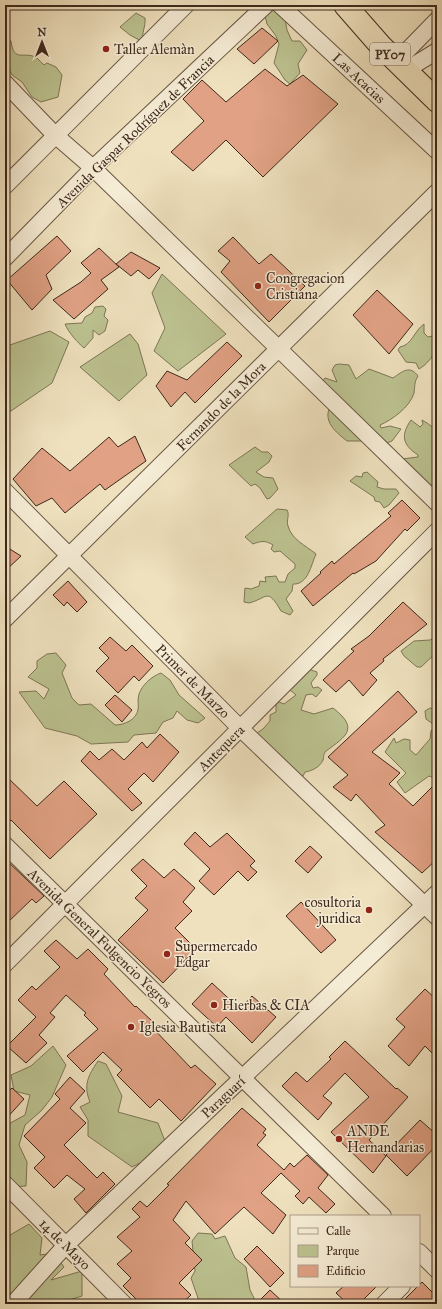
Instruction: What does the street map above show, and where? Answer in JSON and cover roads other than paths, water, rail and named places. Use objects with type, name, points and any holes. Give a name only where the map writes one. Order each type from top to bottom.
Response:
[{"type":"highway","name":"PY07","points":[[345,5],[401,66],[437,101]]},
{"type":"street","points":[[5,186],[186,5]]},
{"type":"street","name":"Avenida Gaspar Rodríguez de Francia","points":[[5,258],[93,168],[266,5]]},
{"type":"street","name":"Las Acacias","points":[[280,5],[437,151]]},
{"type":"street","points":[[401,66],[437,20]]},
{"type":"street","points":[[401,66],[436,52]]},
{"type":"street","points":[[5,83],[55,135],[93,168],[437,503]]},
{"type":"street","name":"Fernando de la Mora","points":[[5,619],[437,192]]},
{"type":"street","name":"Primer de Marzo","points":[[5,490],[240,728],[437,917]]},
{"type":"street","name":"Antequera","points":[[5,964],[437,531]]},
{"type":"street","name":"Avenida General Fulgencio Yegros","points":[[5,845],[64,905],[382,1215]]},
{"type":"street","name":"Paraguarí","points":[[13,1304],[66,1245],[437,894]]},
{"type":"street","name":"14 de Mayo","points":[[5,1184],[124,1304]]},
{"type":"street","points":[[384,1304],[401,1287]]},
{"type":"place","name":"Taller Alemàn","points":[[106,49]]},
{"type":"place","name":"Congregacion Cristiana","points":[[258,286]]},
{"type":"place","name":"cosultoria juridica","points":[[369,910]]},
{"type":"place","name":"Supermercado Edgar","points":[[167,954]]},
{"type":"place","name":"Hierbas & CIA","points":[[214,1005]]},
{"type":"place","name":"Iglesia Bautista","points":[[131,1027]]},
{"type":"place","name":"ANDE Hernandarias","points":[[339,1139]]}]
